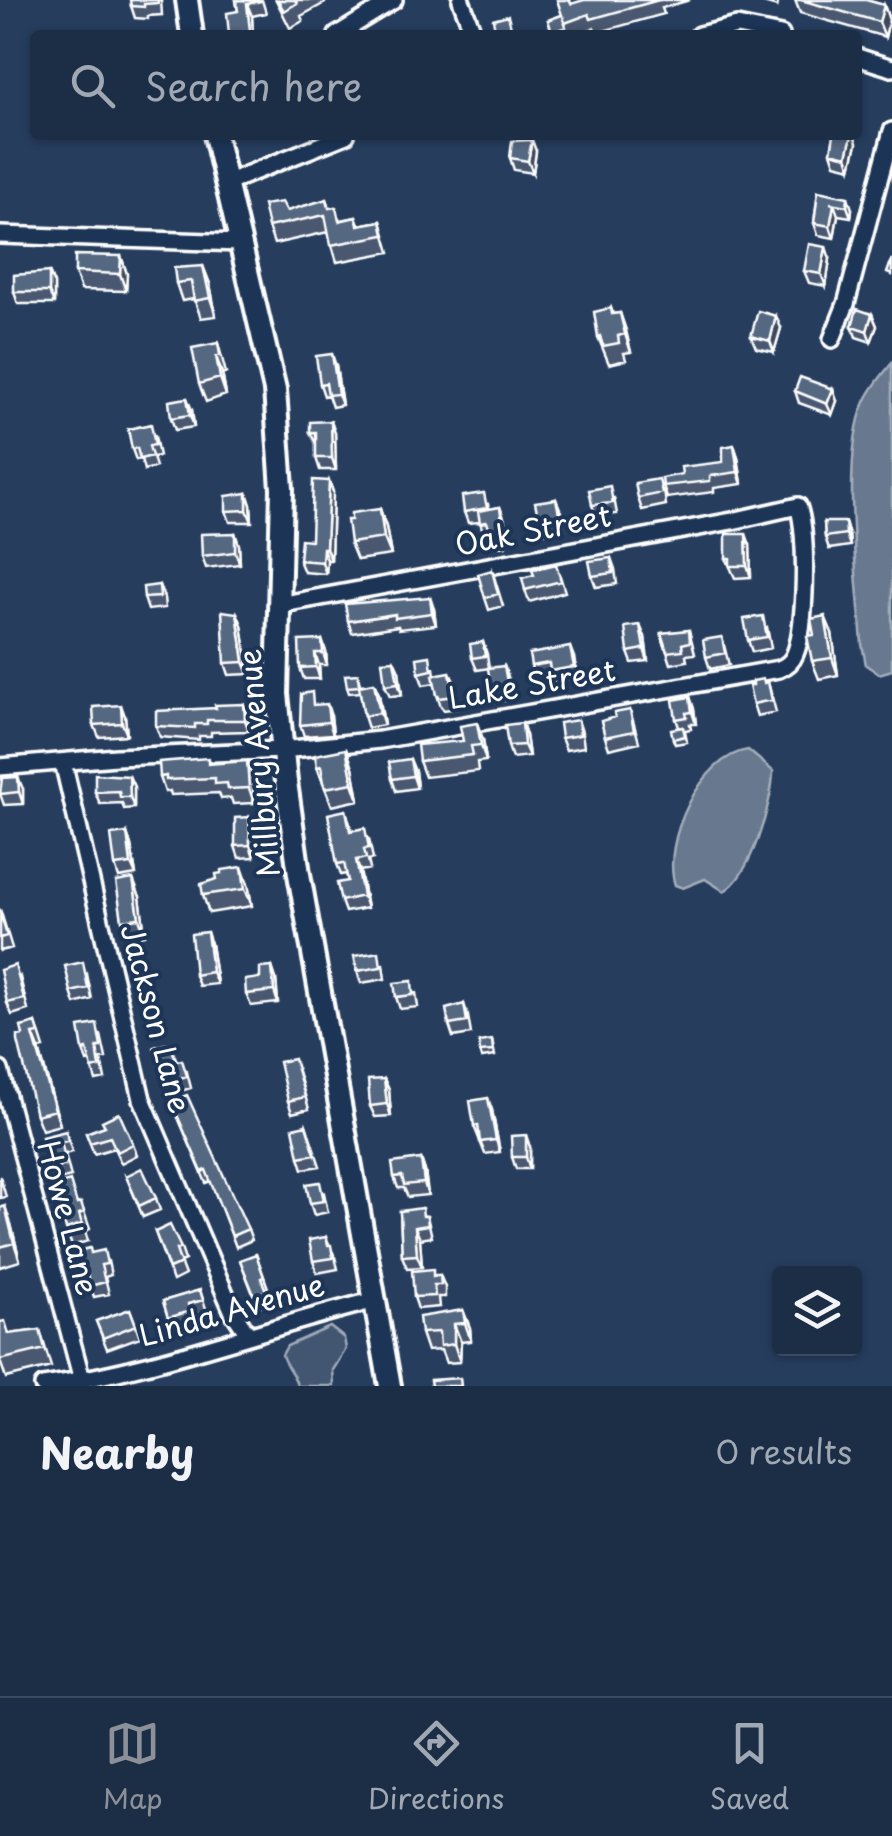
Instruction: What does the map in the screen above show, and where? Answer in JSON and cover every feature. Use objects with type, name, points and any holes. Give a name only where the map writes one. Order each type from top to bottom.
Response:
[{"type":"main road","points":[[186,0],[191,30]]},
{"type":"main road","name":"Millbury Avenue","points":[[215,140],[275,390],[281,442],[278,694],[282,750],[299,874],[390,1386]]},
{"type":"street","points":[[345,30],[394,0]]},
{"type":"street","points":[[461,0],[472,30]]},
{"type":"street","points":[[720,30],[737,26],[757,30]]},
{"type":"street","points":[[862,59],[892,68]]},
{"type":"street","points":[[832,339],[846,304],[892,131]]},
{"type":"street","points":[[226,183],[334,140]]},
{"type":"street","points":[[0,234],[241,243]]},
{"type":"street","name":"Oak Street","points":[[278,605],[798,506],[802,516],[803,608],[797,648],[788,664]]},
{"type":"street","name":"Lake Street","points":[[0,766],[282,750],[380,740],[770,672],[788,664]]},
{"type":"street","name":"Jackson Lane","points":[[64,762],[142,1098],[232,1312],[248,1334]]},
{"type":"street","name":"Howe Lane","points":[[0,1070],[82,1380]]},
{"type":"street","name":"Linda Avenue","points":[[43,1386],[181,1356],[376,1300]]},
{"type":"shaded area","points":[[892,363],[892,670],[879,674],[866,665],[862,644],[853,454],[865,402]]},
{"type":"shaded area","points":[[748,750],[773,771],[765,818],[743,870],[724,891],[705,879],[683,888],[675,885],[674,847],[689,804],[715,768]]},
{"type":"shaded area","points":[[330,1327],[344,1338],[346,1349],[333,1370],[334,1386],[297,1386],[282,1355],[287,1346]]},
{"type":"building","points":[[130,0],[158,0],[158,3],[131,6]]},
{"type":"building","points":[[236,0],[261,1],[247,4],[250,30],[229,30],[227,13],[238,11]]},
{"type":"building","points":[[278,0],[295,0],[297,3],[284,11]]},
{"type":"building","points":[[557,0],[570,0],[571,4],[584,0],[659,0],[591,19],[589,14],[565,23],[563,16],[566,27],[551,30],[548,20],[562,15]]},
{"type":"building","points":[[801,0],[866,0],[884,5],[879,22]]},
{"type":"building","points":[[508,15],[512,30],[495,30],[493,19]]},
{"type":"building","points":[[532,140],[528,161],[510,158],[512,141]]},
{"type":"building","points":[[833,140],[851,140],[847,156],[831,152]]},
{"type":"building","points":[[818,191],[848,197],[847,206],[830,203],[834,204],[830,226],[814,223]]},
{"type":"building","points":[[327,199],[329,208],[336,207],[339,221],[356,217],[358,225],[381,221],[384,235],[331,245],[325,215],[268,227],[263,205],[282,202],[287,211]]},
{"type":"building","points":[[809,244],[826,247],[821,274],[804,271]]},
{"type":"building","points":[[75,255],[121,256],[120,274],[75,272]]},
{"type":"building","points":[[203,266],[210,298],[194,301],[191,281],[176,283],[174,268]]},
{"type":"building","points":[[49,272],[49,292],[14,292],[14,275]]},
{"type":"building","points":[[611,308],[612,314],[620,313],[625,334],[618,336],[619,343],[603,346],[594,312]]},
{"type":"building","points":[[857,309],[872,314],[867,331],[852,326]]},
{"type":"building","points":[[758,311],[776,316],[770,341],[751,336]]},
{"type":"building","points":[[218,343],[220,378],[199,384],[192,348]]},
{"type":"building","points":[[332,354],[338,394],[328,395],[326,383],[320,384],[316,356]]},
{"type":"building","points":[[800,377],[833,389],[827,404],[795,391]]},
{"type":"building","points":[[187,398],[190,415],[171,418],[169,401]]},
{"type":"building","points":[[331,421],[332,458],[316,458],[316,432],[310,432],[310,422]]},
{"type":"building","points":[[151,424],[155,445],[149,446],[152,456],[140,459],[137,448],[132,449],[128,429]]},
{"type":"building","points":[[734,445],[738,472],[710,476],[710,481],[663,486],[662,478],[682,474],[681,467],[723,462],[723,447]]},
{"type":"building","points":[[659,479],[662,493],[638,498],[635,483]]},
{"type":"building","points":[[313,480],[329,481],[322,562],[299,560],[301,539],[311,540]]},
{"type":"building","points":[[610,486],[613,503],[592,505],[589,490]]},
{"type":"building","points":[[247,493],[247,510],[226,511],[226,496]]},
{"type":"building","points":[[484,493],[487,508],[464,512],[462,496]]},
{"type":"building","points":[[556,499],[560,518],[539,521],[535,502]]},
{"type":"building","points":[[500,507],[502,533],[491,535],[487,522],[480,523],[478,511]]},
{"type":"building","points":[[380,509],[384,538],[350,543],[347,520],[351,520],[351,513]]},
{"type":"building","points":[[824,522],[845,522],[846,534],[825,537]]},
{"type":"building","points":[[235,533],[235,552],[202,556],[201,534]]},
{"type":"building","points":[[726,534],[746,534],[747,566],[730,566]]},
{"type":"building","points":[[611,558],[613,573],[592,576],[589,561]]},
{"type":"building","points":[[556,564],[561,581],[525,590],[522,578],[534,575],[532,570]]},
{"type":"building","points":[[492,570],[498,594],[485,598],[478,574]]},
{"type":"building","points":[[159,585],[160,597],[144,598],[143,587]]},
{"type":"building","points":[[430,597],[432,613],[348,621],[345,604]]},
{"type":"building","points":[[222,611],[237,613],[244,662],[225,663]]},
{"type":"building","points":[[763,616],[767,637],[748,640],[744,619]]},
{"type":"building","points":[[825,616],[832,658],[812,661],[807,636],[814,635],[811,619]]},
{"type":"building","points":[[640,625],[644,649],[628,652],[625,627]]},
{"type":"building","points":[[689,630],[690,642],[682,644],[683,650],[667,652],[661,633]]},
{"type":"building","points":[[722,637],[725,653],[706,657],[703,640]]},
{"type":"building","points":[[322,640],[323,653],[315,653],[316,667],[300,668],[299,641]]},
{"type":"building","points":[[483,642],[485,656],[472,658],[470,644]]},
{"type":"building","points":[[570,647],[574,667],[550,671],[549,663],[531,666],[529,654]]},
{"type":"building","points":[[430,656],[432,670],[419,673],[417,658]]},
{"type":"building","points":[[394,660],[398,683],[385,685],[382,661]]},
{"type":"building","points":[[504,666],[508,687],[491,690],[488,668]]},
{"type":"building","points":[[450,672],[454,696],[440,698],[433,675]]},
{"type":"building","points":[[358,674],[359,686],[347,687],[345,675]]},
{"type":"building","points":[[763,679],[768,682],[772,700],[753,704],[749,686]]},
{"type":"building","points":[[374,683],[380,713],[364,716],[359,686]]},
{"type":"building","points":[[312,692],[313,705],[327,704],[329,722],[300,725],[301,694]]},
{"type":"building","points":[[690,697],[692,712],[676,719],[673,700]]},
{"type":"building","points":[[244,704],[245,720],[207,720],[207,724],[195,724],[195,728],[156,726],[156,711]]},
{"type":"building","points":[[121,705],[122,723],[94,725],[93,707]]},
{"type":"building","points":[[630,710],[634,731],[605,737],[601,721]]},
{"type":"building","points":[[578,720],[580,735],[561,738],[559,723]]},
{"type":"building","points":[[477,723],[481,745],[471,746],[473,755],[419,761],[417,745],[463,741],[460,726]]},
{"type":"building","points":[[522,723],[524,745],[508,746],[505,725]]},
{"type":"building","points":[[683,727],[685,736],[673,739],[671,729]]},
{"type":"building","points":[[346,749],[353,783],[325,788],[315,755]]},
{"type":"building","points":[[208,758],[208,764],[247,761],[249,788],[228,789],[227,783],[215,784],[215,778],[160,777],[159,762]]},
{"type":"building","points":[[410,759],[413,776],[392,779],[389,762]]},
{"type":"building","points":[[95,774],[129,776],[130,797],[120,797],[119,791],[95,792]]},
{"type":"building","points":[[18,777],[19,792],[0,794],[2,778]]},
{"type":"building","points":[[346,810],[350,831],[365,828],[369,848],[364,849],[366,858],[356,860],[363,896],[341,901],[337,883],[348,881],[344,863],[337,864],[328,814]]},
{"type":"building","points":[[249,817],[250,845],[235,846],[235,818]]},
{"type":"building","points":[[127,833],[131,864],[115,866],[111,835]]},
{"type":"building","points":[[242,867],[245,889],[203,895],[201,884],[217,879],[216,874],[222,870]]},
{"type":"building","points":[[133,879],[139,918],[122,920],[116,882]]},
{"type":"building","points":[[0,912],[7,936],[0,938]]},
{"type":"building","points":[[207,932],[212,972],[195,975],[191,934]]},
{"type":"building","points":[[379,952],[381,967],[357,971],[354,956]]},
{"type":"building","points":[[83,962],[88,988],[71,992],[65,966]]},
{"type":"building","points":[[15,965],[24,999],[7,1003],[0,970]]},
{"type":"building","points":[[272,967],[274,991],[246,994],[245,980],[260,978],[260,968]]},
{"type":"building","points":[[412,981],[413,995],[396,997],[394,983]]},
{"type":"building","points":[[464,1004],[467,1022],[449,1025],[446,1009]]},
{"type":"building","points":[[36,1023],[39,1033],[33,1034],[55,1110],[36,1115],[18,1036],[23,1035],[21,1027]]},
{"type":"building","points":[[97,1024],[100,1067],[92,1069],[79,1027]]},
{"type":"building","points":[[492,1040],[493,1051],[480,1052],[479,1042]]},
{"type":"building","points":[[169,1043],[177,1061],[182,1060],[187,1076],[170,1081],[166,1069],[161,1070],[154,1047]]},
{"type":"building","points":[[294,1059],[305,1097],[288,1101],[279,1062]]},
{"type":"building","points":[[384,1079],[387,1104],[370,1106],[368,1080]]},
{"type":"building","points":[[187,1095],[248,1229],[232,1236],[206,1170],[202,1172],[171,1101]]},
{"type":"building","points":[[488,1098],[496,1140],[480,1142],[470,1101]]},
{"type":"building","points":[[119,1113],[133,1144],[117,1152],[110,1137],[90,1143],[86,1133],[105,1126],[102,1121]]},
{"type":"building","points":[[306,1125],[315,1154],[299,1157],[293,1128]]},
{"type":"building","points":[[66,1131],[68,1141],[61,1142],[67,1165],[50,1169],[42,1137]]},
{"type":"building","points":[[526,1135],[526,1157],[512,1157],[511,1136]]},
{"type":"building","points":[[421,1159],[424,1183],[404,1185],[402,1176],[394,1177],[392,1163]]},
{"type":"building","points":[[142,1168],[156,1198],[139,1206],[126,1176]]},
{"type":"building","points":[[70,1181],[77,1204],[81,1203],[84,1212],[79,1214],[82,1224],[66,1229],[53,1186]]},
{"type":"building","points":[[320,1182],[324,1201],[310,1203],[306,1184]]},
{"type":"building","points":[[5,1206],[14,1243],[0,1247],[0,1208]]},
{"type":"building","points":[[422,1208],[428,1225],[415,1227],[417,1255],[402,1256],[400,1211]]},
{"type":"building","points":[[170,1225],[181,1248],[176,1250],[181,1264],[169,1269],[155,1232]]},
{"type":"building","points":[[326,1237],[333,1258],[313,1261],[309,1240]]},
{"type":"building","points":[[90,1248],[91,1253],[104,1250],[107,1264],[101,1265],[105,1282],[90,1286],[87,1274],[82,1276],[77,1251]]},
{"type":"building","points":[[256,1254],[266,1291],[254,1295],[240,1260]]},
{"type":"building","points":[[433,1269],[433,1276],[440,1275],[441,1285],[434,1285],[435,1296],[414,1297],[412,1271]]},
{"type":"building","points":[[200,1290],[203,1300],[188,1304],[190,1311],[168,1318],[163,1301]]},
{"type":"building","points":[[130,1309],[136,1325],[103,1338],[96,1321]]},
{"type":"building","points":[[463,1310],[465,1323],[454,1324],[454,1344],[440,1346],[439,1332],[421,1333],[419,1317]]},
{"type":"building","points":[[5,1321],[9,1334],[40,1330],[45,1349],[0,1360],[0,1322]]},
{"type":"building","points":[[460,1378],[461,1386],[431,1386],[430,1380]]}]
